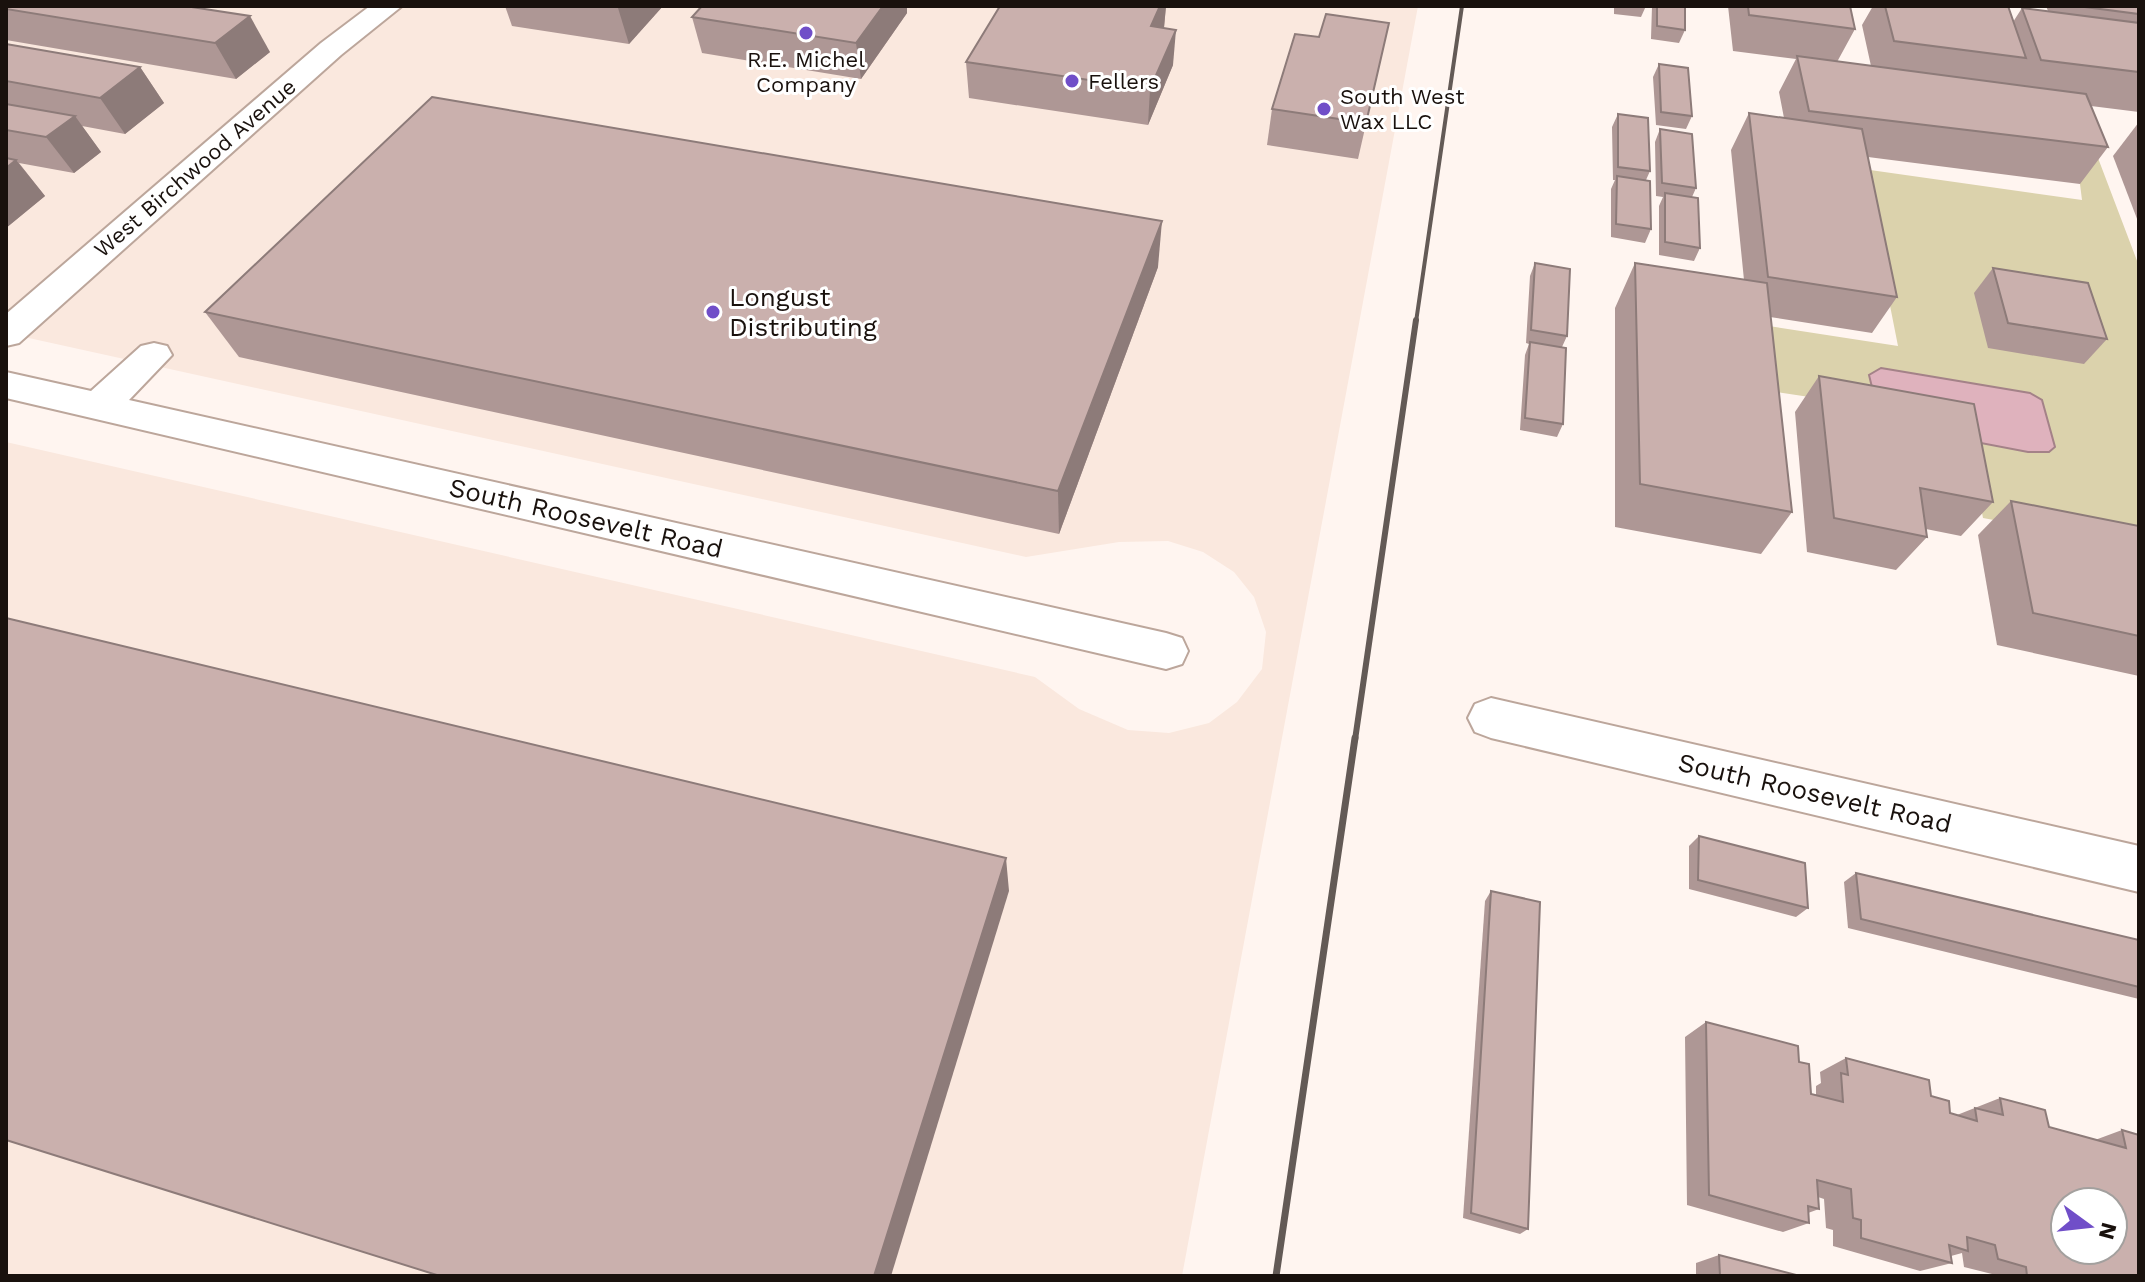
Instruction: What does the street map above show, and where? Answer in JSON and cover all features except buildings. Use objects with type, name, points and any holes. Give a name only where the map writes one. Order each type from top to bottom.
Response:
[{"type":"street","name":"West Birchwood Avenue","points":[[6,334],[331,49],[388,6]]},
{"type":"street","points":[[99,406],[154,355]]},
{"type":"street","name":"South Roosevelt Road","points":[[6,385],[1166,651]]},
{"type":"street","name":"South Roosevelt Road","points":[[1491,718],[2139,869]]},
{"type":"shaded area","points":[[6,6],[1418,6],[1182,1276],[6,1276],[6,442],[1035,677],[1079,709],[1128,730],[1169,733],[1209,723],[1237,702],[1262,669],[1266,632],[1254,597],[1234,572],[1203,552],[1168,541],[1119,542],[1026,557],[6,333]]},
{"type":"shaded area","points":[[2098,158],[2139,266],[2139,547],[1983,518],[1973,465],[1869,406],[1770,391],[1769,326],[1898,346],[1863,169],[2082,200],[2071,159]]},
{"type":"shaded area","points":[[1881,368],[2030,393],[2042,400],[2055,447],[2049,452],[2028,452],[1881,424],[1869,375]]},
{"type":"railway","points":[[1416,322],[1462,6]]},
{"type":"railway","points":[[1355,740],[1416,320]]},
{"type":"railway","points":[[1276,1276],[1355,738]]},
{"type":"place","name":"R.E. Michel Company","points":[[806,33]]},
{"type":"place","name":"Fellers","points":[[1072,81]]},
{"type":"place","name":"South West Wax LLC","points":[[1324,109]]},
{"type":"place","name":"Longust Distributing","points":[[713,312]]}]
